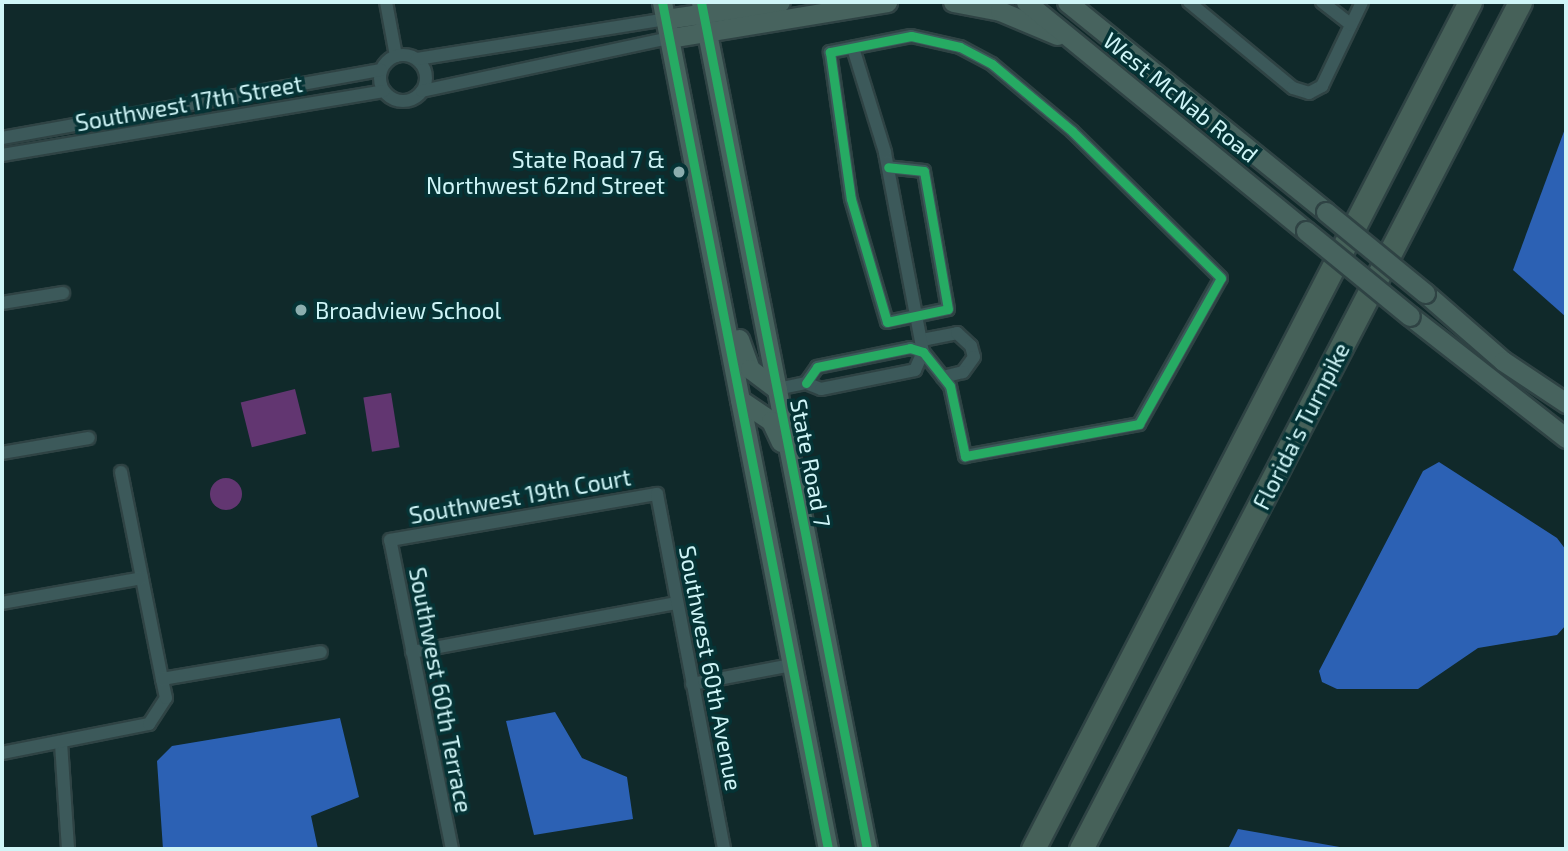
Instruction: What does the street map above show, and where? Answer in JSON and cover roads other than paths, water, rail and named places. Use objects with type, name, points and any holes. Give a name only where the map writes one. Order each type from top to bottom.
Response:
[{"type":"highway","name":"Florida's Turnpike","points":[[1033,849],[1471,2]]},
{"type":"highway","name":"Florida's Turnpike","points":[[1081,849],[1520,2]]},
{"type":"main road","points":[[704,16],[780,2]]},
{"type":"main road","points":[[828,849],[720,285],[666,20],[887,2]]},
{"type":"main road","points":[[953,2],[1000,11],[1077,44]]},
{"type":"main road","name":"West McNab Road","points":[[1026,2],[1410,316],[1566,438]]},
{"type":"main road","name":"West McNab Road","points":[[1067,2],[1426,293],[1503,361],[1566,403]]},
{"type":"main road","name":"State Road 7","points":[[704,16],[867,849]]},
{"type":"main road","points":[[720,285],[750,369],[777,389]]},
{"type":"main road","points":[[740,400],[771,421],[792,465]]},
{"type":"street","points":[[386,2],[396,56]]},
{"type":"street","points":[[1189,2],[1293,88],[1309,93],[1322,86],[1362,2]]},
{"type":"street","points":[[1322,2],[1351,25]]},
{"type":"street","points":[[396,56],[417,59],[666,20]]},
{"type":"street","points":[[396,56],[381,70],[384,91],[405,101],[422,91],[562,58],[666,20]]},
{"type":"street","points":[[853,48],[888,167],[916,315],[923,346],[943,377],[965,456],[1139,424],[1221,278],[1072,131],[992,64],[960,47],[911,36],[830,52],[851,199],[887,322],[916,315],[948,309],[924,171],[888,167]]},
{"type":"street","points":[[562,58],[565,37]]},
{"type":"street","points":[[417,59],[425,71],[422,91]]},
{"type":"street","name":"Southwest 17th Street","points":[[2,138],[381,70]]},
{"type":"street","name":"Southwest 17th Street","points":[[2,155],[384,91]]},
{"type":"street","points":[[53,129],[57,146]]},
{"type":"street","points":[[2,303],[63,292]]},
{"type":"street","points":[[806,383],[817,367],[923,346],[957,333],[971,346],[974,357],[963,372],[943,377]]},
{"type":"street","points":[[777,389],[806,383],[821,389],[915,370],[923,346]]},
{"type":"street","points":[[889,352],[894,374]]},
{"type":"street","points":[[2,453],[89,438]]},
{"type":"street","points":[[2,753],[149,724],[166,698],[121,472]]},
{"type":"street","name":"Southwest 19th Court","points":[[390,540],[657,494]]},
{"type":"street","name":"Southwest 60th Avenue","points":[[657,494],[724,849]]},
{"type":"street","name":"Southwest 60th Terrace","points":[[390,540],[452,849]]},
{"type":"street","points":[[2,603],[142,578]]},
{"type":"street","points":[[412,652],[677,603]]},
{"type":"street","points":[[162,679],[321,652]]},
{"type":"street","points":[[692,684],[792,664]]},
{"type":"street","points":[[61,743],[68,849]]},
{"type":"water","points":[[1566,126],[1566,317],[1513,270]]},
{"type":"water","points":[[1439,462],[1557,538],[1566,550],[1566,625],[1557,635],[1478,648],[1418,689],[1337,689],[1322,682],[1319,671],[1423,471]]},
{"type":"water","points":[[555,712],[582,758],[627,777],[633,819],[534,835],[506,721]]},
{"type":"water","points":[[340,718],[359,797],[311,816],[318,849],[163,849],[157,761],[172,746]]},
{"type":"water","points":[[1238,829],[1351,849],[1228,849]]},
{"type":"place","name":"State Road 7 & Northwest 62nd Street","points":[[679,172]]},
{"type":"place","name":"Broadview School","points":[[301,310]]}]
